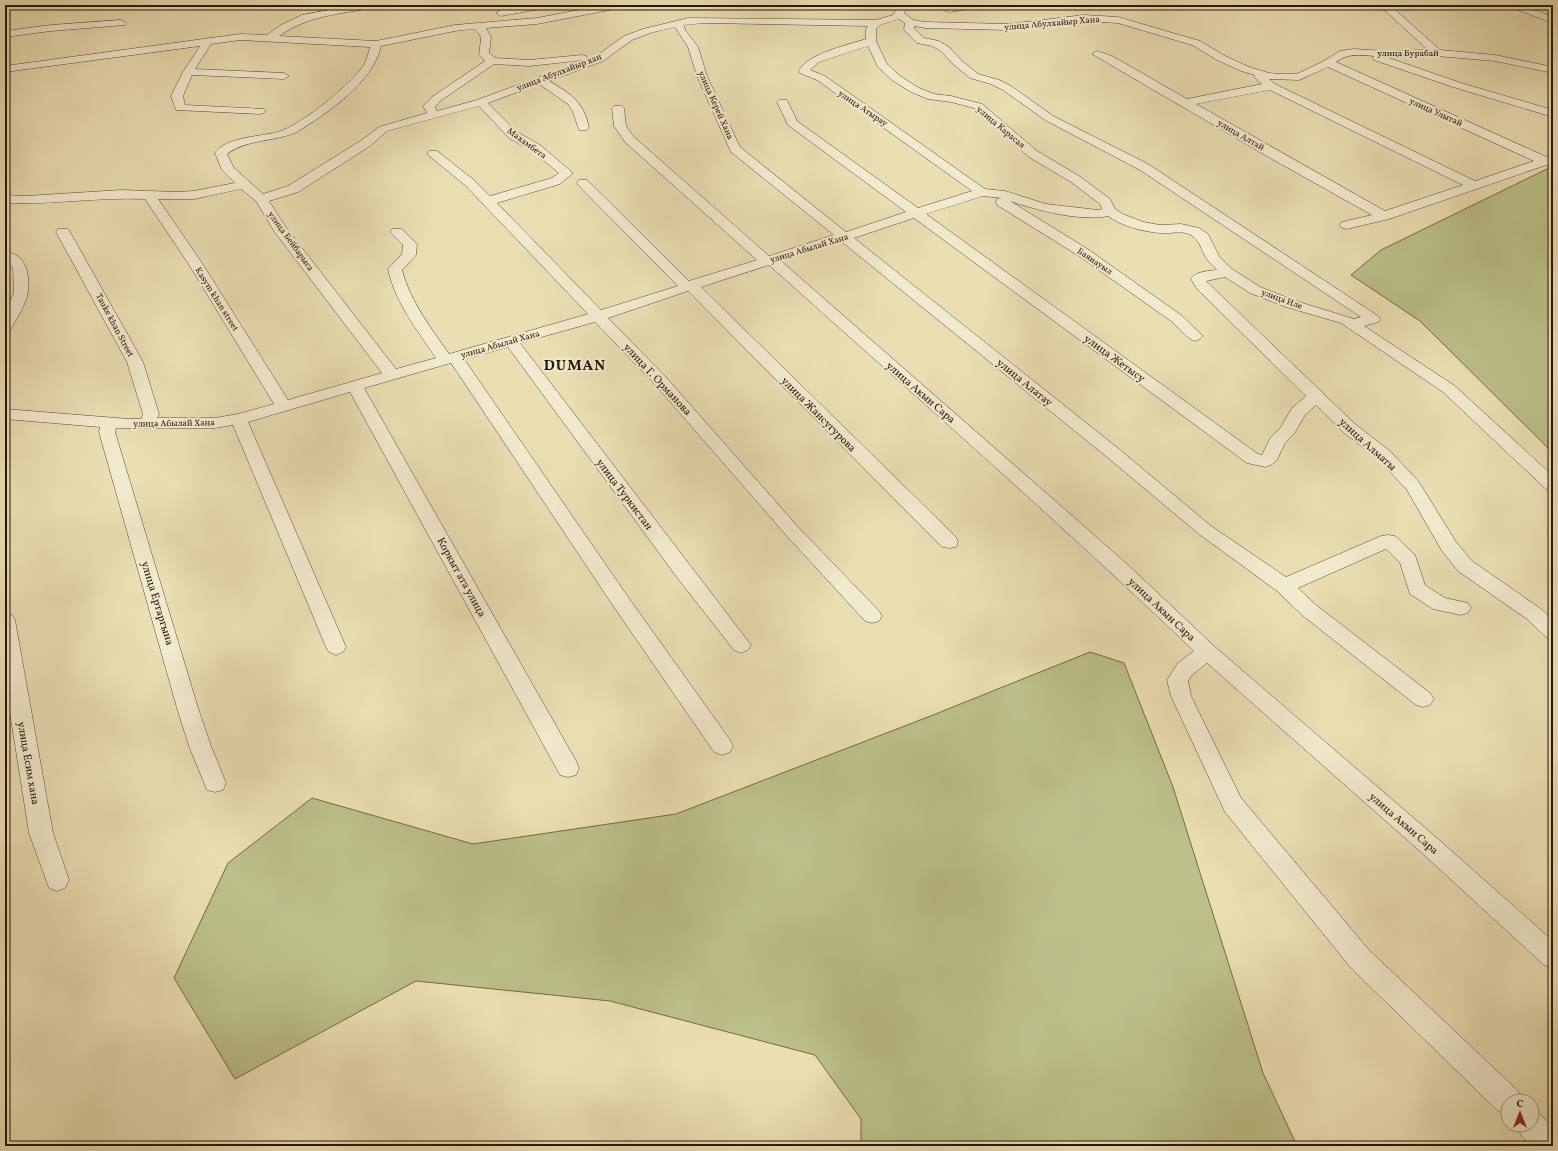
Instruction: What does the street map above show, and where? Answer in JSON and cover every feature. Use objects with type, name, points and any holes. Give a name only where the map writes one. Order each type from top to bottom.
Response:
[{"type":"street","points":[[270,38],[285,27],[306,17],[372,5]]},
{"type":"street","points":[[463,27],[464,19],[545,5]]},
{"type":"street","points":[[5,69],[240,37],[376,44],[430,32],[463,27],[537,21],[620,5]]},
{"type":"street","points":[[944,5],[949,9],[977,5]]},
{"type":"street","points":[[1384,5],[1437,53]]},
{"type":"street","points":[[1513,5],[1553,20]]},
{"type":"street","points":[[904,14],[909,29],[913,34],[921,40],[945,48],[957,62],[974,76],[995,82],[1007,88],[1049,118],[1144,167],[1373,319],[1352,324]]},
{"type":"street","name":"улица Абулхайыр хан","points":[[261,199],[293,189],[366,143],[382,129],[481,102],[599,59],[628,38],[679,23],[729,20],[876,23],[896,18],[904,14]]},
{"type":"street","name":"улица Абулхайыр Хана","points":[[904,14],[925,25],[1009,27],[1084,18],[1097,18],[1118,20],[1142,26],[1196,44],[1221,58],[1254,72],[1473,186]]},
{"type":"street","points":[[5,34],[51,28],[121,23]]},
{"type":"street","name":"улица Керей Хана","points":[[679,23],[680,30],[693,47],[702,76],[735,149],[844,237]]},
{"type":"street","points":[[871,41],[872,29],[876,23]]},
{"type":"street","points":[[475,26],[485,31],[487,36],[484,54],[492,61]]},
{"type":"street","name":"улица Атырау","points":[[871,41],[815,60],[806,66],[804,71],[821,78],[986,192]]},
{"type":"street","name":"улица Карасая","points":[[871,41],[882,65],[896,78],[915,90],[932,97],[951,99],[978,106],[1033,154],[1075,179],[1105,202],[1110,211]]},
{"type":"street","points":[[207,42],[188,72],[177,96],[180,108],[260,111]]},
{"type":"street","name":"улица Бейбарыса","points":[[376,44],[373,57],[364,72],[297,128],[250,141],[224,150],[221,153],[228,170],[244,186],[261,199],[279,228],[392,375]]},
{"type":"street","points":[[1363,52],[1457,86],[1553,114]]},
{"type":"street","name":"улица Бурабай","points":[[1185,103],[1269,81],[1299,77],[1328,63],[1340,54],[1363,52],[1437,53],[1495,58],[1553,70]]},
{"type":"street","points":[[1390,53],[1442,68]]},
{"type":"street","name":"улица Алтай","points":[[1097,54],[1108,58],[1276,156],[1384,216]]},
{"type":"street","points":[[433,114],[429,106],[436,98],[492,61],[529,63],[562,59],[599,59]]},
{"type":"street","name":"улица Улытай","points":[[1328,63],[1545,161],[1473,186]]},
{"type":"street","points":[[188,72],[284,76]]},
{"type":"street","points":[[540,80],[563,94],[572,103],[579,112],[583,128]]},
{"type":"street","name":"Махамбета","points":[[481,102],[513,135],[536,148],[567,173],[556,181],[488,201]]},
{"type":"street","name":"улица Жетысу","points":[[783,102],[792,123],[1253,459],[1265,461],[1271,456],[1277,440],[1288,430],[1298,412],[1316,396]]},
{"type":"street","name":"улица Акын Сара","points":[[618,108],[620,126],[629,138],[1036,494],[1121,570],[1208,652],[1430,846],[1553,957]]},
{"type":"street","name":"улица Г. Орманова","points":[[433,154],[470,183],[658,378],[807,547],[872,616]]},
{"type":"street","name":"улица Жансугурова","points":[[583,183],[949,542]]},
{"type":"street","points":[[5,199],[26,200],[121,194],[177,196],[194,195],[244,186]]},
{"type":"street","points":[[1347,225],[1384,216],[1473,186]]},
{"type":"street","points":[[986,192],[1000,194],[1044,208],[1098,214],[1110,211]]},
{"type":"street","name":"улица Абылай Хана","points":[[5,414],[147,424],[214,423],[239,419],[598,316],[769,260],[986,192]]},
{"type":"street","name":"Баянауыл","points":[[986,192],[1084,253],[1176,318],[1195,336]]},
{"type":"street","name":"Kasym khan street","points":[[148,194],[194,263],[284,406]]},
{"type":"street","name":"улица Иле","points":[[1110,211],[1118,217],[1140,225],[1160,229],[1181,228],[1194,230],[1203,237],[1213,258],[1227,272],[1255,290],[1291,304],[1346,320],[1449,389],[1553,486]]},
{"type":"street","name":"Tauke khan Street","points":[[63,232],[135,362],[151,414],[147,424]]},
{"type":"street","points":[[397,232],[410,244],[409,255],[395,269],[396,278],[403,293],[722,746]]},
{"type":"street","name":"улица Алатау","points":[[844,237],[1113,453],[1205,530],[1284,586],[1309,610],[1423,699]]},
{"type":"street","points":[[5,327],[21,293],[20,267],[11,257]]},
{"type":"street","name":"улица Алматы","points":[[1227,272],[1204,276],[1198,279],[1202,286],[1349,428],[1384,455],[1413,486],[1449,546],[1465,566],[1534,614],[1553,632]]},
{"type":"street","name":"улица Туркистан","points":[[511,341],[686,575],[741,645]]},
{"type":"street","name":"Коркыт ата улица","points":[[354,386],[568,768]]},
{"type":"street","points":[[239,419],[336,647]]},
{"type":"street","name":"улица Ертаргына","points":[[109,422],[107,432],[128,506],[188,707],[207,765],[215,783]]},
{"type":"street","points":[[1284,586],[1388,541],[1408,560],[1417,589],[1440,604],[1460,608]]},
{"type":"street","name":"улица Есим хана","points":[[5,620],[41,833],[58,880]]},
{"type":"street","points":[[1208,652],[1185,669],[1177,680],[1181,696],[1233,804],[1360,958],[1500,1093]]},
{"type":"street","points":[[1538,1133],[1550,1146]]},
{"type":"green space","points":[[1553,166],[1553,453],[1420,321],[1351,275],[1381,250]]},
{"type":"green space","points":[[1090,652],[1124,663],[1173,787],[1263,1073],[1297,1146],[861,1146],[861,1119],[815,1055],[610,1001],[416,981],[235,1079],[174,978],[228,863],[312,798],[473,844],[676,814],[928,717]]},
{"type":"district","name":"DUMAN","points":[[575,365]]}]
